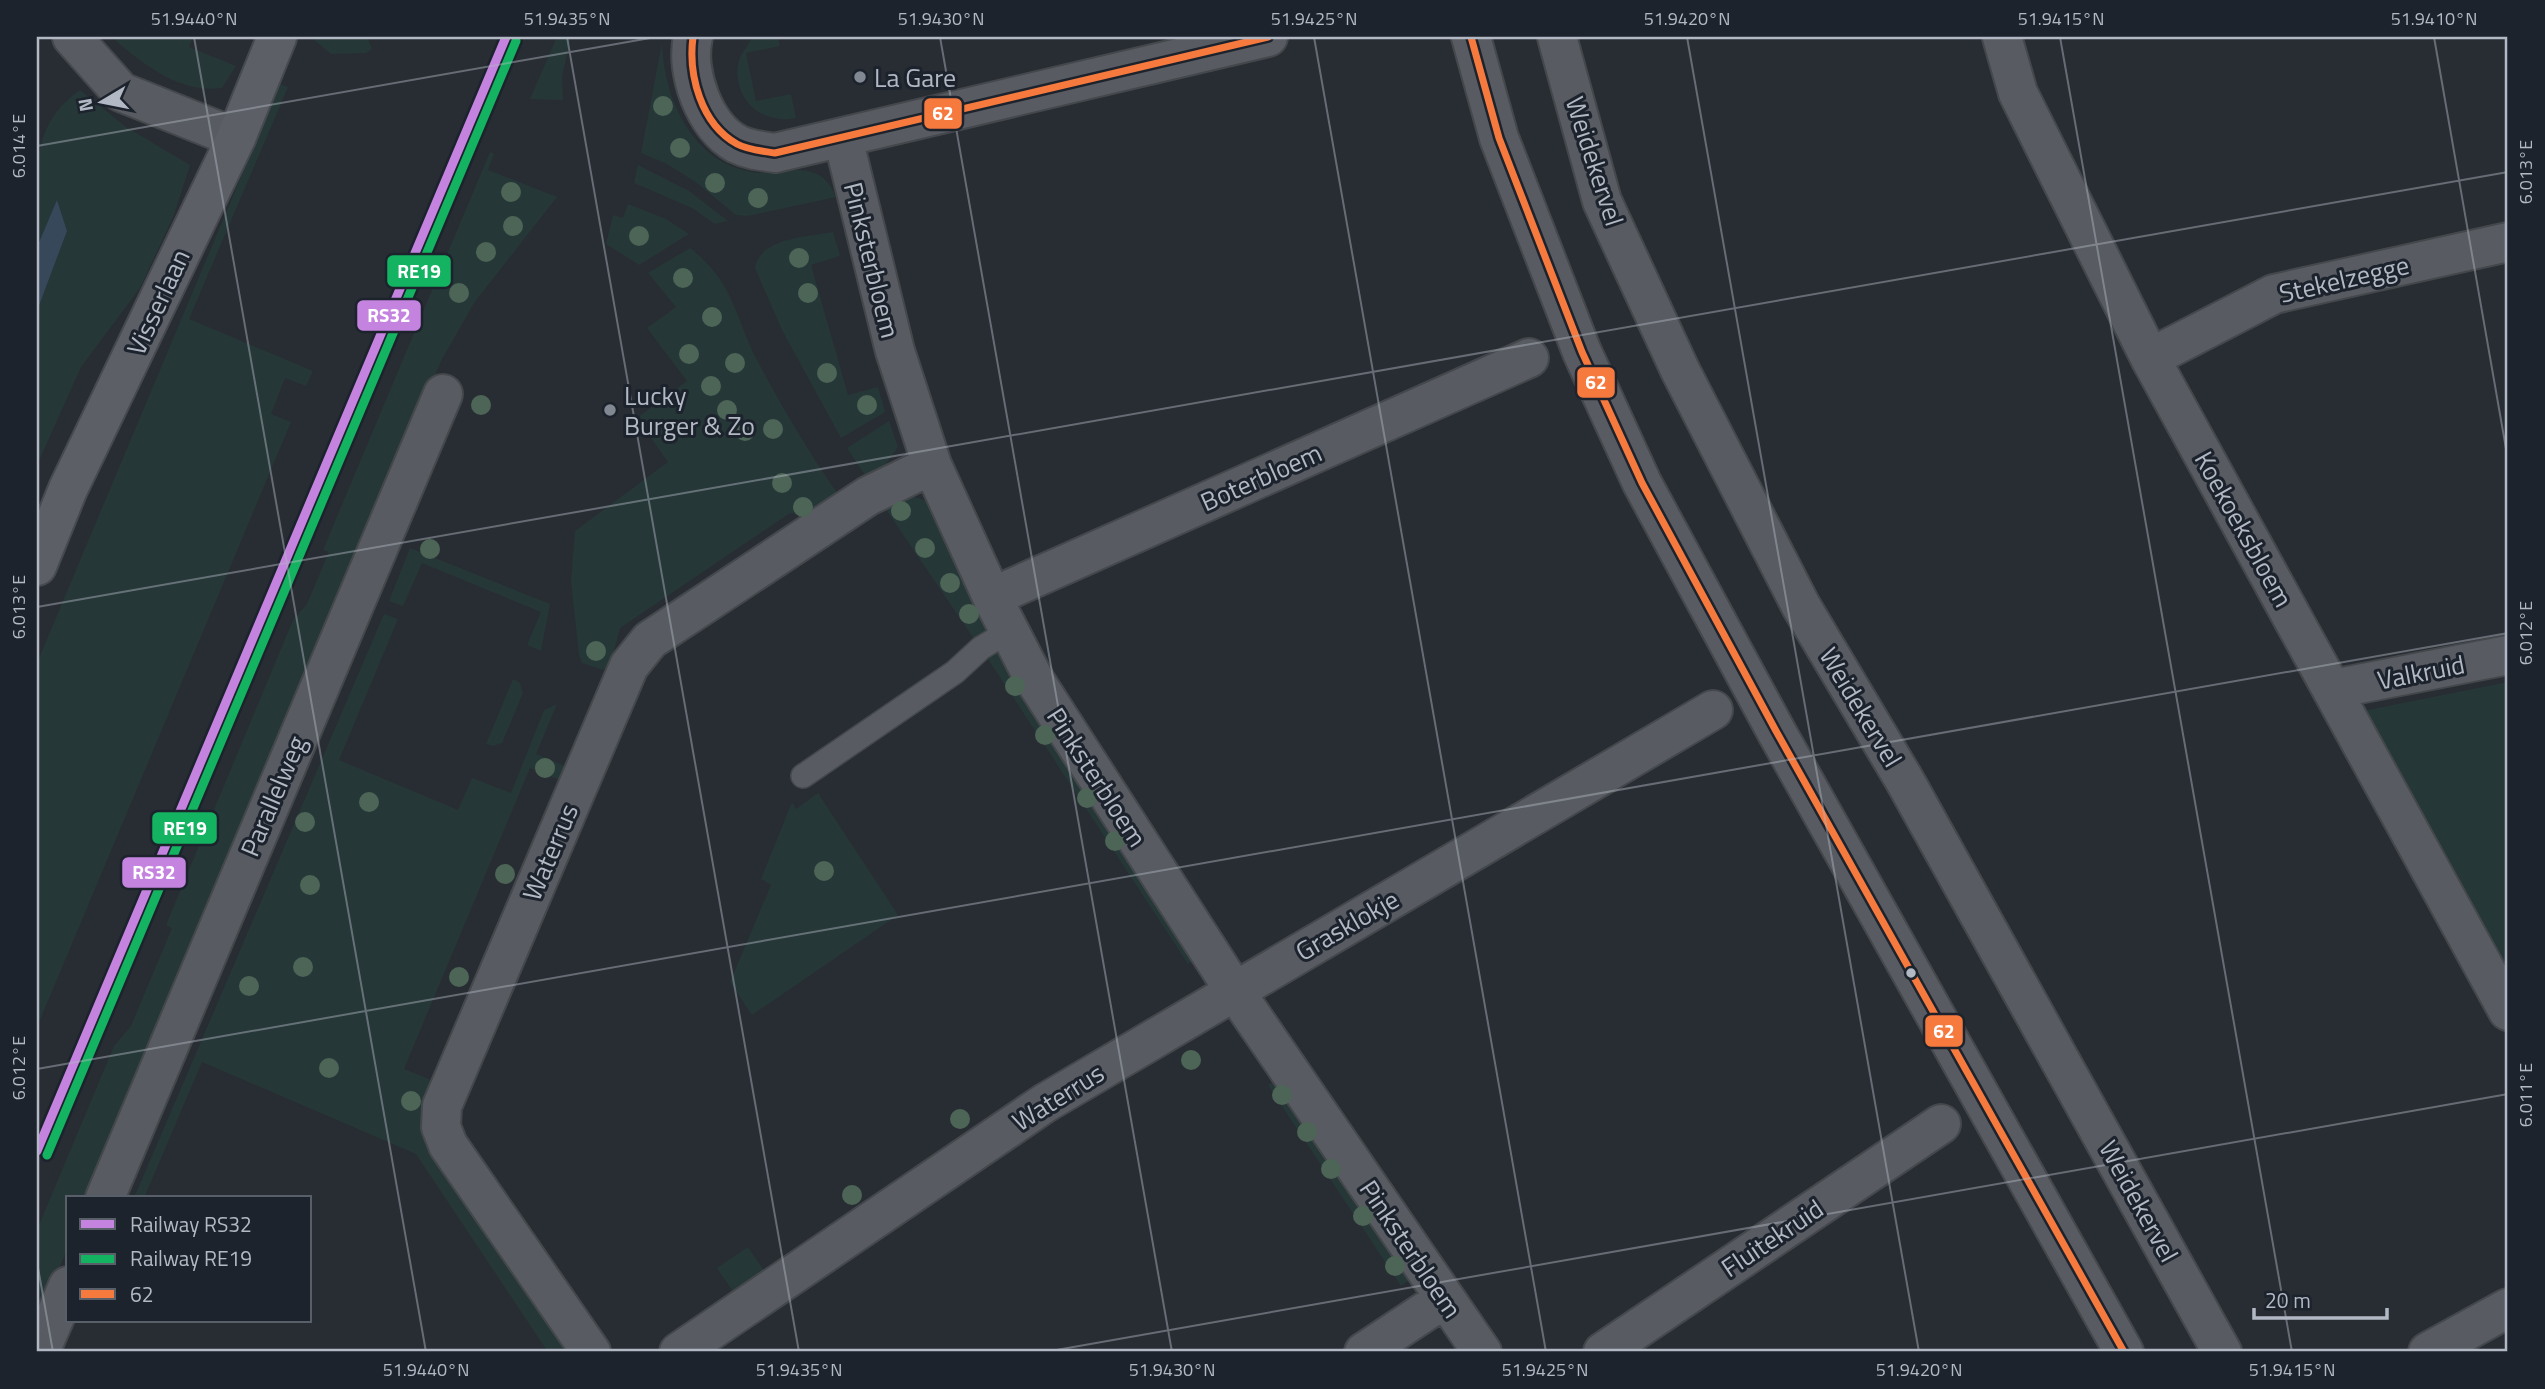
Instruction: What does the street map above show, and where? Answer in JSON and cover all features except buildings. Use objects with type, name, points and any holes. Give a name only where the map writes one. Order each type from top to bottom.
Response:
[{"type":"street","points":[[72,37],[121,92],[236,138]]},
{"type":"street","name":"Visserlaan","points":[[37,566],[68,489],[236,138],[277,37]]},
{"type":"street","points":[[693,37],[690,49],[694,75],[703,104],[719,129],[737,143],[775,153],[1268,37]]},
{"type":"street","points":[[1471,37],[1499,138],[1582,352],[1643,483],[1776,731],[2124,1352]]},
{"type":"street","name":"Weidekervel","points":[[1557,37],[1602,201],[1680,370],[1801,606],[1932,830],[2222,1352]]},
{"type":"street","name":"Koekoeksbloem","points":[[2002,37],[2018,93],[2150,358],[2508,1011]]},
{"type":"street","name":"Pinksterbloem","points":[[843,138],[895,351],[932,465],[992,597],[1034,679],[1234,990],[1482,1352]]},
{"type":"street","name":"Stekelzegge","points":[[2150,358],[2274,294],[2508,242]]},
{"type":"street","name":"Boterbloem","points":[[992,597],[1529,358]]},
{"type":"street","name":"Parallelweg","points":[[106,1196],[443,394]]},
{"type":"street","name":"Waterrus","points":[[591,1352],[448,1145],[441,1127],[442,1106],[629,666],[638,652],[650,640],[868,496],[932,465]]},
{"type":"street","name":"Valkruid","points":[[2333,689],[2508,655]]},
{"type":"street","name":"Grasklokje","points":[[1234,990],[1713,710]]},
{"type":"street","name":"Waterrus","points":[[679,1352],[1045,1103],[1234,990]]},
{"type":"street","name":"Fluitekruid","points":[[1603,1352],[1941,1124]]},
{"type":"street","points":[[40,1352],[66,1291]]},
{"type":"street","points":[[1364,1352],[1444,1298]]},
{"type":"street","points":[[2428,1352],[2508,1308]]},
{"type":"lane","points":[[803,776],[955,673],[981,648],[1009,631]]},
{"type":"shaded area","points":[[118,37],[193,37],[189,47],[236,66],[222,88],[193,87],[165,76],[139,60],[116,41]]},
{"type":"shaded area","points":[[311,37],[367,37],[372,49],[366,53],[331,54]]},
{"type":"shaded area","points":[[557,37],[571,37],[562,76],[563,100],[530,99]]},
{"type":"shaded area","points":[[752,37],[778,37],[780,46],[746,53],[756,101],[791,94],[796,118],[772,118],[752,107],[745,99],[740,89],[738,64]]},
{"type":"shaded area","points":[[662,43],[668,85],[676,106],[685,125],[713,156],[731,166],[752,172],[804,170],[816,173],[832,188],[836,197],[748,216],[736,215],[697,183],[667,164],[641,153]]},
{"type":"shaded area","points":[[280,84],[288,87],[189,319],[313,371],[306,386],[285,378],[271,414],[291,422],[37,1027],[37,663]]},
{"type":"shaded area","points":[[80,90],[126,127],[190,165],[174,215],[140,288],[81,367],[37,465],[37,311],[67,231],[57,201],[37,247],[38,160],[42,140],[50,122],[62,105]]},
{"type":"shaded area","points":[[490,152],[494,154],[488,170],[557,197],[474,303],[441,361],[90,1196],[66,1196],[66,1252],[37,1322],[37,1230],[114,1046],[131,1026],[172,928],[166,925],[293,620],[307,604],[329,552],[323,550]]},
{"type":"shaded area","points":[[638,165],[689,191],[728,221],[715,224],[692,208],[634,183]]},
{"type":"shaded area","points":[[628,204],[666,219],[689,234],[639,265],[606,244],[613,215],[623,218]]},
{"type":"shaded area","points":[[833,232],[840,256],[811,265],[848,395],[878,387],[885,412],[841,438],[782,330],[755,268],[759,258],[775,244]]},
{"type":"shaded area","points":[[690,248],[717,275],[725,288],[767,380],[840,497],[811,516],[790,513],[620,628],[610,666],[603,670],[582,663],[579,655],[571,581],[575,531],[668,462],[637,418],[687,381],[647,328],[676,307],[648,273]]},
{"type":"shaded area","points":[[889,421],[898,447],[886,464],[867,478],[847,448]]},
{"type":"shaded area","points":[[911,496],[928,501],[992,629],[974,639],[883,505]]},
{"type":"shaded area","points":[[410,548],[550,604],[541,651],[527,645],[541,612],[422,563],[403,606],[389,601]]},
{"type":"shaded area","points":[[384,614],[398,619],[339,760],[458,810],[472,778],[511,793],[544,710],[557,704],[536,754],[568,767],[562,781],[530,768],[404,1069],[436,1082],[422,1117],[422,1129],[575,1352],[548,1352],[416,1154],[202,1062],[145,1196],[135,1196]]},
{"type":"shaded area","points":[[1001,648],[1200,956],[1188,964],[988,659]]},
{"type":"shaded area","points":[[513,679],[520,683],[523,693],[502,743],[493,746],[486,744]]},
{"type":"shaded area","points":[[2508,682],[2508,972],[2363,711]]},
{"type":"shaded area","points":[[818,793],[898,915],[752,1015],[730,982],[771,885],[761,879],[792,802],[796,809]]},
{"type":"shaded area","points":[[1279,1078],[1411,1279],[1401,1286],[1268,1085]]},
{"type":"shaded area","points":[[748,1247],[767,1275],[736,1296],[717,1268]]},
{"type":"water","points":[[57,200],[67,231],[37,311],[37,247]]},
{"type":"rail line","name":"RS32","points":[[37,1151],[506,37]]},
{"type":"rail line","name":"RE19","points":[[47,1155],[516,41]]},
{"type":"transit line","name":"62","points":[[693,37],[695,82],[714,124],[737,144],[775,153],[1268,37]]},
{"type":"transit line","name":"62","points":[[1471,37],[1499,138],[1582,352],[1642,483],[1776,731],[2124,1352]]},
{"type":"place","name":"La Gare","points":[[860,77]]},
{"type":"place","name":"Lucky Burger & Zo","points":[[610,410]]}]
